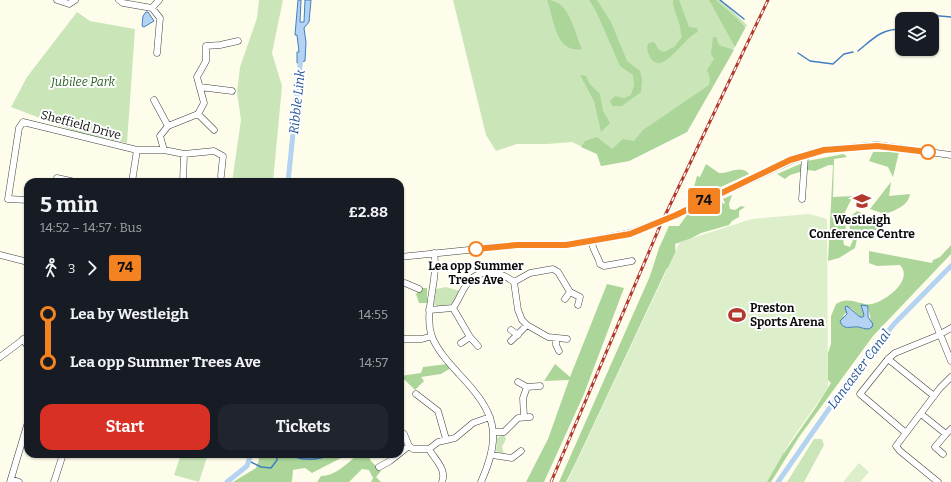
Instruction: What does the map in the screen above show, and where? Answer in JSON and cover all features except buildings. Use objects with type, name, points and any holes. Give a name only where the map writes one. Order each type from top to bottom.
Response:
[{"type":"street","points":[[58,0],[69,4],[75,0]]},
{"type":"street","points":[[119,0],[123,3],[152,8],[160,18],[157,53]]},
{"type":"street","points":[[152,8],[159,0]]},
{"type":"street","points":[[164,150],[160,136],[168,126],[198,114],[204,103],[197,77],[206,61],[206,46],[238,41]]},
{"type":"street","points":[[200,87],[232,91]]},
{"type":"street","points":[[154,100],[168,126]]},
{"type":"street","points":[[198,114],[214,130]]},
{"type":"street","name":"Sheffield Drive","points":[[24,200],[8,199],[13,176],[19,128],[23,122],[137,150],[164,150],[184,154],[214,151],[223,156],[221,176]]},
{"type":"street","points":[[404,256],[434,252],[517,245],[566,245],[630,234],[676,215],[790,160],[824,150],[877,146],[951,155]]},
{"type":"street","points":[[133,178],[137,150]]},
{"type":"street","points":[[183,178],[184,154]]},
{"type":"street","points":[[802,200],[804,156]]},
{"type":"street","points":[[592,241],[594,252],[598,256],[600,264],[604,266],[628,262],[626,271]]},
{"type":"street","points":[[434,252],[436,266],[429,310],[432,336],[444,357],[479,395],[490,417],[494,432],[492,455],[481,482]]},
{"type":"street","points":[[0,255],[24,261]]},
{"type":"street","points":[[514,282],[530,273],[553,270],[558,272],[570,292],[580,297],[578,305]]},
{"type":"street","points":[[429,310],[453,308],[460,299],[472,277],[482,273],[500,273],[514,282],[518,310],[522,320],[527,325],[548,337],[567,338]]},
{"type":"street","points":[[404,284],[419,289]]},
{"type":"street","points":[[565,299],[570,292]]},
{"type":"street","points":[[929,307],[951,361]]},
{"type":"street","points":[[453,308],[470,337],[478,346]]},
{"type":"street","points":[[511,341],[527,325]]},
{"type":"street","points":[[906,433],[860,394],[888,358],[951,328]]},
{"type":"street","points":[[511,330],[518,335]]},
{"type":"street","points":[[404,339],[422,339],[432,336]]},
{"type":"street","points":[[461,343],[470,337]]},
{"type":"street","points":[[556,338],[556,345],[559,351]]},
{"type":"street","points":[[0,357],[24,339]]},
{"type":"street","points":[[888,358],[934,396]]},
{"type":"street","points":[[938,482],[897,448],[906,433],[934,396],[951,377]]},
{"type":"street","points":[[518,382],[527,387],[540,386]]},
{"type":"street","points":[[494,432],[504,432],[513,421],[527,417],[522,398],[527,387]]},
{"type":"street","points":[[416,394],[438,411],[446,439]]},
{"type":"street","points":[[921,414],[946,434]]},
{"type":"street","points":[[404,434],[409,446],[413,449],[429,449],[446,439],[455,438],[473,423],[490,417]]},
{"type":"street","points":[[942,454],[935,447],[951,429]]},
{"type":"street","points":[[19,482],[10,481],[24,435]]},
{"type":"street","points":[[404,450],[409,446]]},
{"type":"street","points":[[429,449],[443,470],[444,475],[442,482]]},
{"type":"street","points":[[492,455],[514,460],[521,451]]},
{"type":"street","points":[[54,482],[62,458]]},
{"type":"street","points":[[379,467],[395,458]]},
{"type":"green space","points":[[259,0],[283,0],[272,53],[282,86],[273,178],[233,178],[241,120],[237,92],[240,67],[257,18]]},
{"type":"green space","points":[[453,0],[721,0],[747,25],[687,132],[629,161],[601,166],[597,154],[572,142],[517,144],[496,151],[486,135]]},
{"type":"green space","points":[[547,0],[555,1],[566,11],[582,49],[573,49],[566,46],[561,40],[554,25]]},
{"type":"green space","points":[[589,0],[597,0],[611,22],[627,61],[640,71],[642,79],[641,92],[622,106],[612,106],[610,101],[615,96],[624,98],[631,95],[634,85],[633,75],[620,66],[596,11]]},
{"type":"green space","points":[[673,0],[679,0],[689,27],[697,28],[698,32],[692,35],[666,60],[660,63],[654,62],[647,50],[649,43],[654,42],[659,50],[664,52],[674,47],[682,37]]},
{"type":"green space","points":[[709,0],[716,0],[745,28],[735,47]]},
{"type":"green space","name":"Jubilee Park","points":[[77,12],[90,21],[135,29],[127,143],[79,133],[11,107],[27,77]]},
{"type":"green space","points":[[713,37],[716,37],[719,45],[734,50],[687,132],[629,161],[601,166],[597,154],[581,147],[585,141],[597,137],[612,149],[623,139],[634,141],[643,130],[709,85],[710,78],[707,70],[714,59],[711,54]]},
{"type":"green space","points":[[580,75],[586,76],[589,83],[600,94],[603,111],[610,123],[601,132],[594,101]]},
{"type":"green space","points":[[873,152],[899,152],[893,177],[888,167],[869,161]]},
{"type":"green space","points":[[844,154],[847,157],[834,159],[833,197],[853,196],[844,214],[846,230],[843,239],[844,245],[850,247],[853,240],[848,221],[857,211],[881,222],[880,231],[874,230],[872,237],[858,234],[855,248],[839,258],[828,261],[833,165],[829,165],[815,171],[807,170],[790,175],[785,179],[777,174],[807,161]]},
{"type":"green space","points":[[706,164],[719,173],[742,170],[749,174],[690,201],[697,176],[700,177]]},
{"type":"green space","points":[[891,182],[889,196],[910,194],[907,202],[897,209],[885,214],[870,209]]},
{"type":"green space","points":[[732,195],[729,204],[730,209],[735,210],[741,206],[745,207],[739,211],[739,217],[732,221],[729,225],[701,233],[690,239],[675,244],[676,259],[666,270],[566,482],[559,482],[650,276],[659,248],[669,226],[679,226],[687,215],[720,201],[724,204],[723,199]]},
{"type":"green space","name":"Preston Sports Arena","points":[[809,214],[827,219],[828,388],[790,442],[767,482],[567,482],[680,242],[752,219]]},
{"type":"green space","points":[[951,245],[951,254],[873,336],[799,437],[771,482],[759,482],[782,452],[784,453],[831,383],[828,380],[828,353],[831,344],[831,316],[836,304],[846,300],[868,304],[878,302],[891,294],[901,283],[904,277],[900,265],[877,266],[869,263],[869,251],[932,263],[933,260],[940,257]],"holes":[[[868,306],[871,322],[864,329],[843,316],[851,308],[860,317],[863,317],[865,315],[861,307]]]},
{"type":"green space","points":[[607,284],[624,288],[584,394],[544,482],[526,482],[548,439],[569,380],[544,381],[555,364],[570,377]]},
{"type":"green space","points":[[446,287],[460,291],[454,303],[439,308],[434,304],[436,289]]},
{"type":"green space","points":[[421,288],[427,288],[427,303],[419,303],[416,294]]},
{"type":"green space","points":[[447,364],[451,368],[441,374],[421,377],[424,381],[415,390],[404,380],[404,375],[421,373],[423,367]]},
{"type":"green space","points":[[504,434],[506,439],[502,447],[504,454],[496,451],[497,438]]},
{"type":"green space","points":[[814,439],[822,439],[824,445],[804,482],[787,482]]},
{"type":"green space","points":[[180,458],[207,458],[199,482],[174,475]]},
{"type":"green space","points":[[258,458],[341,458],[312,473],[305,468],[293,470],[291,482],[233,482],[256,468]]},
{"type":"green space","points":[[353,458],[370,458],[370,460],[381,471],[376,477],[381,482],[371,482],[373,478],[369,470],[362,469],[349,482],[317,482],[321,476],[336,472]]},
{"type":"green space","points":[[859,463],[869,472],[860,482],[843,482]]},
{"type":"water","points":[[298,0],[301,0],[300,22],[304,22],[305,0],[311,0],[309,22],[304,28],[306,42],[305,61],[297,63],[297,52],[299,52],[297,35],[295,35]]},
{"type":"water","points":[[146,12],[148,12],[154,21],[144,27],[142,26],[143,16]]},
{"type":"water","points":[[861,305],[868,306],[868,317],[873,324],[872,327],[868,329],[843,326],[840,321],[847,314],[845,307],[847,306],[860,317],[863,317],[864,315]]},
{"type":"waterway","points":[[720,0],[744,19]]},
{"type":"waterway","points":[[939,16],[951,17]]},
{"type":"waterway","points":[[858,51],[878,35],[895,29]]},
{"type":"waterway","points":[[798,53],[810,61],[833,64],[844,54],[853,52]]},
{"type":"waterway","name":"Ribble Link","points":[[288,178],[301,56]]},
{"type":"waterway","name":"Lancaster Canal","points":[[778,482],[854,373],[894,324],[951,266]]},
{"type":"waterway","name":"Ribble Link","points":[[227,482],[247,466],[250,458]]},
{"type":"waterway","points":[[249,461],[261,467],[271,468],[277,458]]},
{"type":"waterway","points":[[300,458],[319,458]]},
{"type":"railway","points":[[551,482],[660,226],[768,0]]},
{"type":"bus line","name":"74","points":[[476,249],[517,245],[566,245],[630,234],[676,215],[790,160],[824,150],[877,146],[928,152]]},
{"type":"place","name":"Westleigh Conference Centre","points":[[862,201]]},
{"type":"place","name":"Lea opp Summer Trees Ave","points":[[476,249]]},
{"type":"place","name":"Preston Sports Arena","points":[[737,315]]}]
